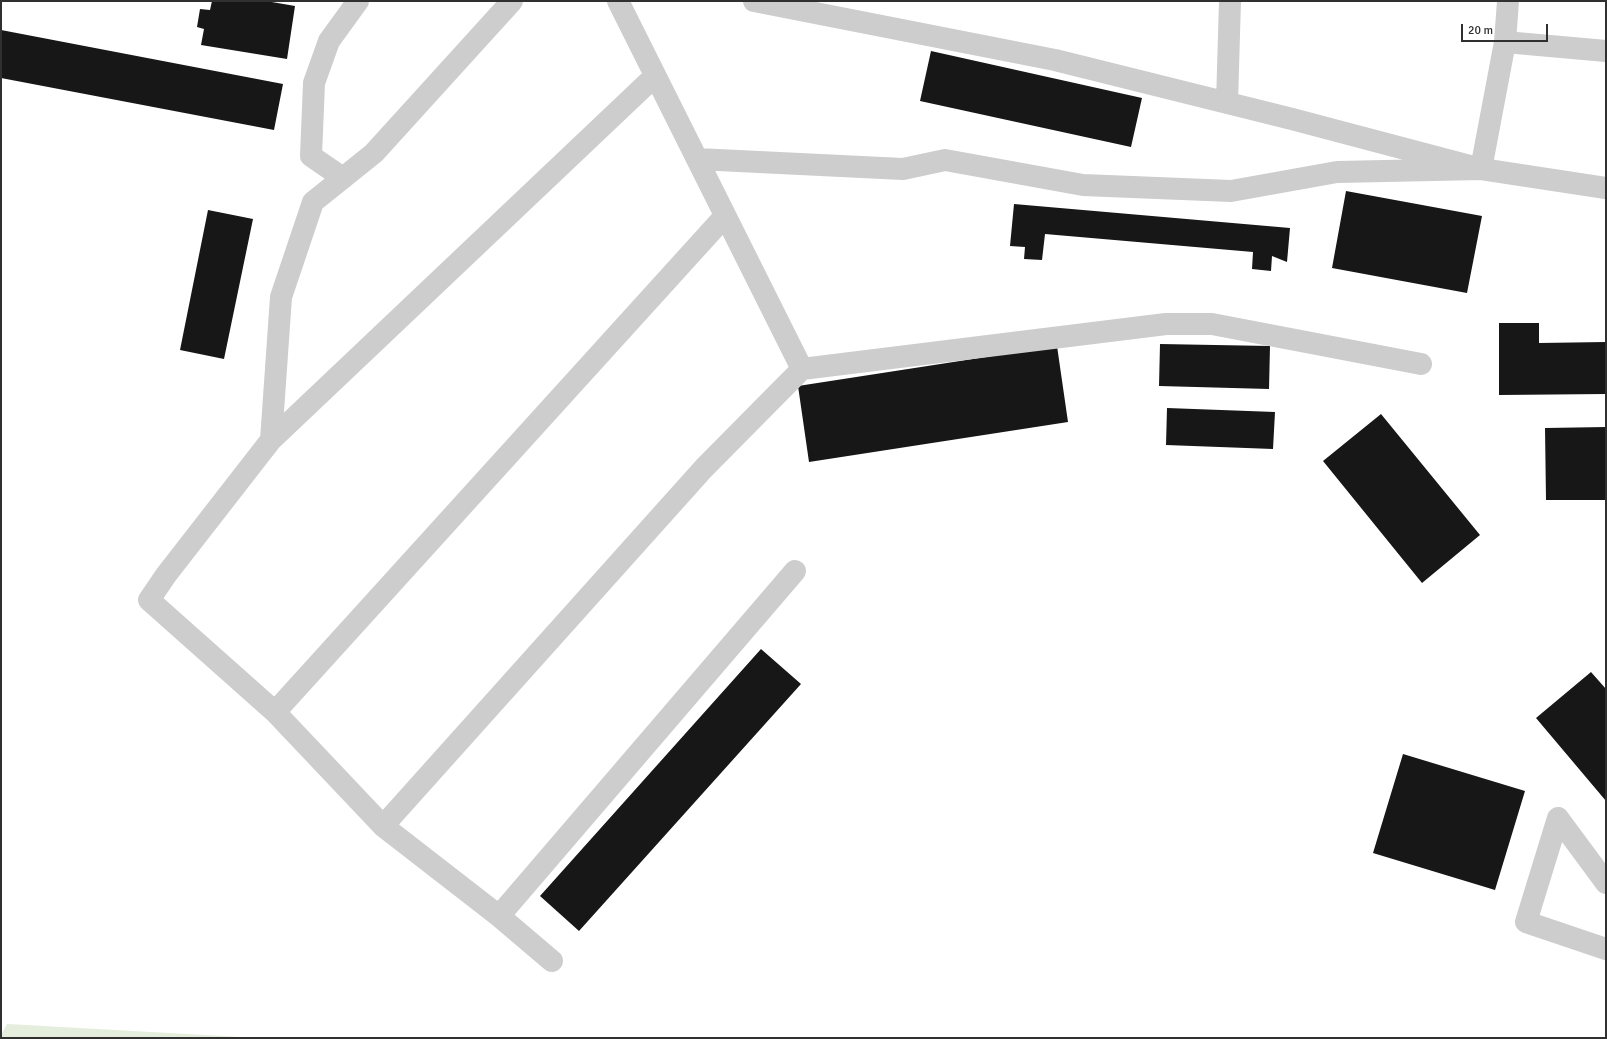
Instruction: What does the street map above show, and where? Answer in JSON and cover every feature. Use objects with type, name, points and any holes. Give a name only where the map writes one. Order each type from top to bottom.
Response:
[{"type":"street","points":[[343,178],[311,156],[314,83],[329,41],[358,1]]},
{"type":"street","points":[[271,440],[281,297],[313,202],[374,153],[512,1]]},
{"type":"street","points":[[618,1],[802,369]]},
{"type":"street","points":[[754,1],[1055,60],[1226,103],[1480,170],[1606,188]]},
{"type":"street","points":[[1226,103],[1230,1]]},
{"type":"street","points":[[1480,170],[1505,42],[1508,1]]},
{"type":"street","points":[[1505,42],[1606,51]]},
{"type":"street","points":[[552,961],[500,916],[383,826],[275,712],[150,600],[166,574],[271,440],[656,76]]},
{"type":"street","points":[[697,159],[903,169],[944,160],[1084,185],[1231,191],[1338,172],[1480,170]]},
{"type":"street","points":[[275,712],[725,216]]},
{"type":"street","points":[[383,826],[704,468],[802,369],[1166,324],[1212,324],[1421,364]]},
{"type":"street","points":[[500,916],[795,571]]},
{"type":"street","points":[[1606,882],[1558,818],[1526,922],[1606,948]]},
{"type":"green space","points":[[7,1024],[259,1038],[1,1038]]},
{"type":"building","points":[[212,1],[266,1],[295,6],[287,59],[201,45],[204,29],[197,27],[200,9],[210,10]]},
{"type":"building","points":[[1,30],[283,84],[274,130],[1,78]]},
{"type":"building","points":[[931,51],[1142,98],[1131,147],[920,101]]},
{"type":"building","points":[[1346,191],[1482,216],[1467,293],[1332,268]]},
{"type":"building","points":[[1014,204],[1290,228],[1287,262],[1272,256],[1271,271],[1252,269],[1253,252],[1045,234],[1042,260],[1024,259],[1025,247],[1010,246]]},
{"type":"building","points":[[208,210],[253,219],[224,359],[180,350]]},
{"type":"building","points":[[1499,323],[1539,323],[1539,343],[1606,342],[1606,394],[1499,395]]},
{"type":"building","points":[[1160,344],[1270,346],[1269,389],[1159,386]]},
{"type":"building","points":[[1057,346],[1068,422],[809,462],[798,386]]},
{"type":"building","points":[[1167,408],[1275,412],[1273,449],[1166,445]]},
{"type":"building","points":[[1381,414],[1480,535],[1422,583],[1323,461]]},
{"type":"building","points":[[1606,427],[1606,500],[1546,500],[1545,428]]},
{"type":"building","points":[[761,649],[801,684],[579,931],[540,896]]},
{"type":"building","points":[[1591,672],[1606,689],[1606,801],[1536,718]]},
{"type":"building","points":[[1403,754],[1525,791],[1495,890],[1373,853]]}]
